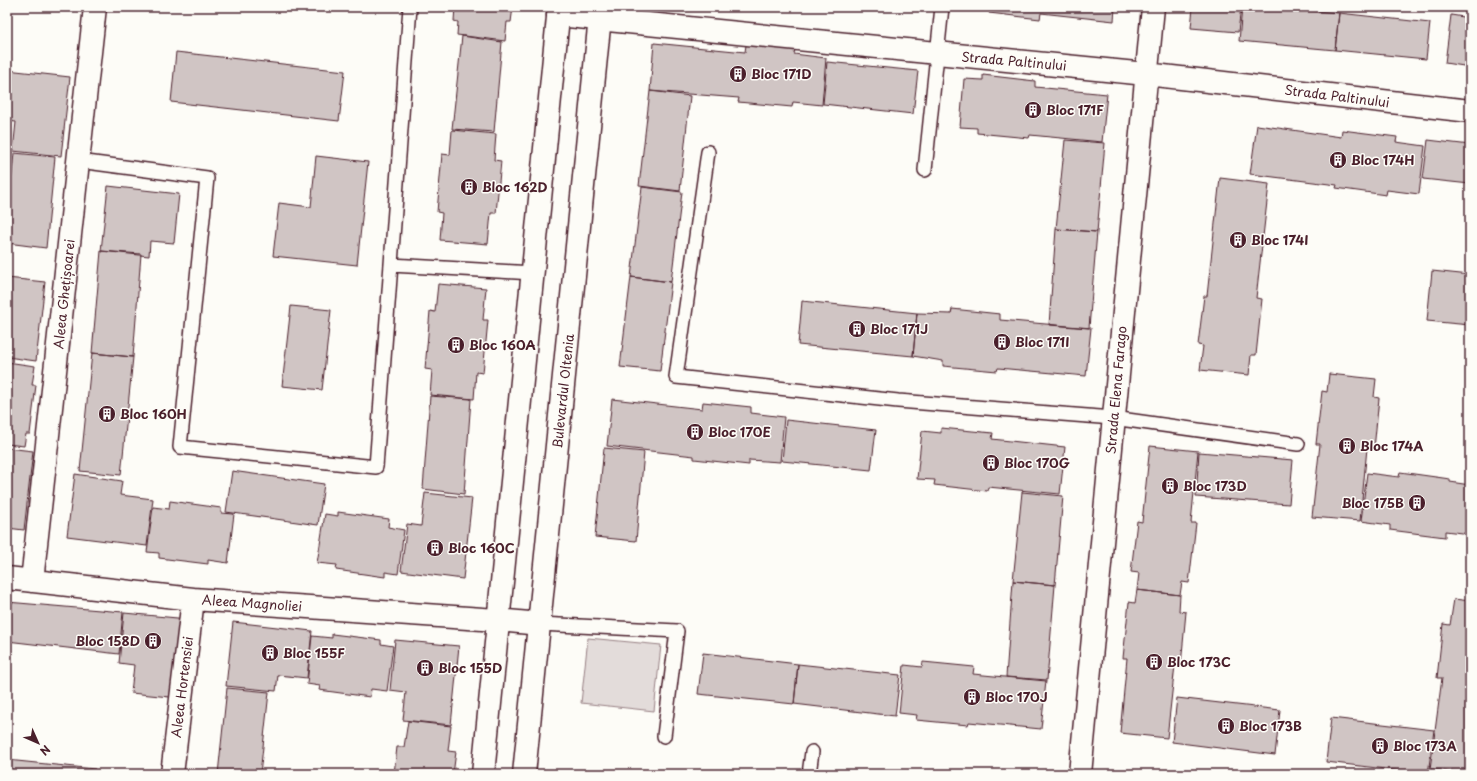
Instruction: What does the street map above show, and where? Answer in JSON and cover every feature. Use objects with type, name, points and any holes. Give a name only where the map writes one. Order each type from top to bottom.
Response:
[{"type":"street","name":"Aleea Ghețișoarei","points":[[32,581],[95,7]]},
{"type":"street","name":"Strada Elena Farago","points":[[1080,774],[1153,7]]},
{"type":"street","name":"Strada Paltinului","points":[[559,11],[601,13],[937,54],[1146,74],[1470,111]]},
{"type":"street","points":[[483,774],[497,620],[559,11]]},
{"type":"street","name":"Bulevardul Oltenia","points":[[524,774],[601,13]]},
{"type":"street","name":"Aleea Magnoliei","points":[[7,578],[193,599],[540,624]]},
{"type":"street","name":"Aleea Hortensiei","points":[[172,774],[193,599]]},
{"type":"lane","points":[[79,161],[207,178],[180,447],[376,467],[410,7]]},
{"type":"lane","points":[[924,170],[942,7]]},
{"type":"lane","points":[[708,152],[676,377],[898,401],[1113,418],[1298,444]]},
{"type":"lane","points":[[391,265],[533,273]]},
{"type":"lane","points":[[540,624],[677,631],[664,736]]},
{"type":"lane","points":[[810,774],[812,752]]},
{"type":"shaded area","points":[[588,638],[661,645],[654,711],[581,703]]},
{"type":"building","points":[[455,7],[513,7],[511,22],[507,22],[505,41],[457,35],[458,22],[454,21]]},
{"type":"building","points":[[975,7],[1115,7],[1114,21],[1041,13],[1040,19],[989,13],[989,8]]},
{"type":"building","points":[[1193,7],[1241,7],[1238,32],[1191,28]]},
{"type":"building","points":[[1242,7],[1267,7],[1339,13],[1335,50],[1239,41]]},
{"type":"building","points":[[1339,13],[1430,23],[1426,59],[1335,50]]},
{"type":"building","points":[[1451,15],[1470,18],[1470,67],[1445,63]]},
{"type":"building","points":[[462,36],[502,42],[494,132],[452,129]]},
{"type":"building","name":"Bloc 171D","points":[[654,43],[745,52],[746,45],[795,49],[794,54],[826,58],[822,105],[793,102],[792,107],[738,102],[739,98],[650,91]]},
{"type":"building","points":[[176,52],[345,71],[339,121],[171,102]]},
{"type":"building","points":[[827,62],[918,71],[913,114],[823,104]]},
{"type":"building","points":[[7,70],[70,77],[61,156],[13,151],[16,122],[7,121]]},
{"type":"building","name":"Bloc 171F","points":[[983,75],[1035,81],[1035,87],[1107,94],[1102,142],[1030,135],[1029,138],[977,133],[977,128],[960,127],[964,79],[983,80]]},
{"type":"building","points":[[650,91],[690,96],[680,191],[639,186]]},
{"type":"building","name":"Bloc 174H","points":[[1257,125],[1341,137],[1342,130],[1397,137],[1396,142],[1425,146],[1419,194],[1387,190],[1386,195],[1336,188],[1337,185],[1250,174]]},
{"type":"building","name":"Bloc 162D","points":[[452,130],[496,134],[494,160],[501,161],[496,213],[491,213],[488,244],[440,240],[442,213],[437,212],[442,154],[450,155]]},
{"type":"building","points":[[1065,140],[1105,143],[1097,232],[1056,229]]},
{"type":"building","points":[[1428,140],[1470,145],[1470,184],[1423,179]]},
{"type":"building","points":[[14,153],[55,157],[46,248],[7,243],[7,223]]},
{"type":"building","points":[[316,156],[368,162],[357,265],[273,256],[279,203],[311,207]]},
{"type":"building","name":"Bloc 174I","points":[[1220,178],[1269,184],[1256,298],[1262,299],[1256,355],[1251,355],[1249,375],[1200,370],[1203,346],[1198,345],[1204,296],[1207,296]]},
{"type":"building","points":[[108,186],[179,194],[174,243],[150,241],[149,256],[101,251]]},
{"type":"building","points":[[642,187],[682,192],[671,282],[631,277]]},
{"type":"building","points":[[1056,229],[1097,232],[1089,328],[1049,325]]},
{"type":"building","points":[[101,251],[141,254],[133,357],[92,353]]},
{"type":"building","points":[[1432,271],[1470,275],[1470,325],[1427,321]]},
{"type":"building","points":[[631,277],[671,282],[660,371],[620,367]]},
{"type":"building","points":[[7,278],[45,282],[36,361],[7,357]]},
{"type":"building","name":"Bloc 160A","points":[[438,284],[486,288],[483,320],[488,320],[483,373],[476,372],[474,399],[430,395],[432,370],[425,369],[430,311],[435,312]]},
{"type":"building","name":"Bloc 171J","points":[[802,301],[917,313],[913,356],[798,345]]},
{"type":"building","points":[[291,306],[331,310],[322,390],[282,386]]},
{"type":"building","name":"Bloc 171I","points":[[952,309],[1000,314],[1000,320],[1091,328],[1086,376],[998,368],[997,371],[943,366],[943,361],[913,356],[917,313],[951,314]]},
{"type":"building","name":"Bloc 160H","points":[[92,353],[133,357],[121,475],[80,471]]},
{"type":"building","points":[[7,362],[35,366],[32,385],[36,385],[30,434],[26,434],[24,446],[7,444]]},
{"type":"building","name":"Bloc 174A","points":[[1329,374],[1376,379],[1374,397],[1379,398],[1374,449],[1367,448],[1360,521],[1312,517],[1320,444],[1316,444],[1322,391],[1327,392]]},
{"type":"building","points":[[430,396],[471,399],[464,494],[423,489]]},
{"type":"building","name":"Bloc 170E","points":[[612,399],[702,409],[703,402],[751,407],[751,413],[784,417],[780,462],[749,460],[749,465],[694,459],[694,456],[607,446]]},
{"type":"building","points":[[786,420],[876,430],[871,470],[782,461]]},
{"type":"building","name":"Bloc 170G","points":[[941,428],[993,433],[992,439],[1065,447],[1060,494],[988,487],[987,491],[934,485],[935,480],[917,479],[922,431],[941,433]]},
{"type":"building","name":"Bloc 173D","points":[[1150,446],[1198,451],[1191,523],[1196,523],[1189,583],[1182,582],[1180,595],[1137,590],[1139,573],[1131,572],[1137,521],[1142,522]]},
{"type":"building","points":[[7,448],[33,451],[24,530],[7,528]]},
{"type":"building","points":[[604,448],[644,452],[636,541],[595,537]]},
{"type":"building","points":[[1199,452],[1293,460],[1289,504],[1196,497]]},
{"type":"building","points":[[232,471],[324,484],[318,525],[226,512]]},
{"type":"building","name":"Bloc 175B","points":[[1400,472],[1450,479],[1450,482],[1470,485],[1470,534],[1445,531],[1445,537],[1390,530],[1390,525],[1361,521],[1367,473],[1399,477]]},
{"type":"building","points":[[75,474],[122,481],[120,495],[153,499],[147,546],[67,536]]},
{"type":"building","points":[[1022,492],[1063,496],[1055,585],[1013,581]]},
{"type":"building","name":"Bloc 160C","points":[[425,493],[472,498],[463,579],[401,571],[407,524],[421,526]]},
{"type":"building","points":[[170,501],[221,508],[221,513],[234,514],[228,563],[208,560],[208,564],[159,558],[159,553],[147,552],[153,507],[169,509]]},
{"type":"building","points":[[338,512],[389,519],[388,527],[404,530],[398,574],[385,572],[385,577],[336,570],[337,565],[317,563],[325,514],[338,516]]},
{"type":"building","points":[[1013,581],[1055,585],[1047,680],[1006,677]]},
{"type":"building","name":"Bloc 173C","points":[[1137,590],[1180,595],[1179,611],[1186,612],[1181,665],[1175,665],[1167,738],[1120,733],[1127,658],[1123,658],[1129,602],[1135,603]]},
{"type":"building","points":[[1454,599],[1470,601],[1470,773],[1430,769],[1442,678],[1437,678],[1443,624],[1450,625]]},
{"type":"building","points":[[7,602],[123,612],[119,654],[7,641]]},
{"type":"building","name":"Bloc 158D","points":[[124,613],[188,619],[179,698],[131,693],[134,665],[119,663]]},
{"type":"building","name":"Bloc 155F","points":[[233,622],[312,631],[307,678],[278,675],[276,691],[226,686]]},
{"type":"building","points":[[332,634],[381,640],[381,644],[393,646],[387,691],[371,689],[370,697],[319,690],[320,686],[307,684],[312,636],[332,638]]},
{"type":"building","name":"Bloc 155D","points":[[395,640],[459,646],[451,725],[403,720],[406,692],[390,690]]},
{"type":"building","points":[[703,653],[798,664],[794,704],[698,694]]},
{"type":"building","name":"Bloc 170J","points":[[923,662],[974,667],[973,674],[1046,681],[1041,729],[969,722],[968,725],[916,720],[917,715],[899,713],[904,665],[922,667]]},
{"type":"building","points":[[798,664],[900,675],[895,716],[794,704]]},
{"type":"building","points":[[227,688],[269,692],[260,774],[218,774]]},
{"type":"building","name":"Bloc 173B","points":[[1177,698],[1280,710],[1275,755],[1172,742]]},
{"type":"building","name":"Bloc 173A","points":[[1331,718],[1434,730],[1428,774],[1326,762]]},
{"type":"building","points":[[408,721],[451,726],[448,751],[456,752],[453,774],[394,774],[397,747],[404,747]]},
{"type":"building","points":[[7,760],[95,769],[94,774],[7,774]]},
{"type":"building","points":[[732,771],[760,774],[732,774]]},
{"type":"place","name":"Bloc 171D","points":[[738,74]]},
{"type":"place","name":"Bloc 171F","points":[[1033,110]]},
{"type":"place","name":"Bloc 174H","points":[[1338,160]]},
{"type":"place","name":"Bloc 162D","points":[[469,187]]},
{"type":"place","name":"Bloc 174I","points":[[1238,240]]},
{"type":"place","name":"Bloc 171J","points":[[857,329]]},
{"type":"place","name":"Bloc 171I","points":[[1002,342]]},
{"type":"place","name":"Bloc 160A","points":[[456,345]]},
{"type":"place","name":"Bloc 160H","points":[[107,414]]},
{"type":"place","name":"Bloc 170E","points":[[695,432]]},
{"type":"place","name":"Bloc 174A","points":[[1347,446]]},
{"type":"place","name":"Bloc 170G","points":[[991,463]]},
{"type":"place","name":"Bloc 173D","points":[[1170,486]]},
{"type":"place","name":"Bloc 175B","points":[[1417,503]]},
{"type":"place","name":"Bloc 160C","points":[[435,548]]},
{"type":"place","name":"Bloc 158D","points":[[153,641]]},
{"type":"place","name":"Bloc 155F","points":[[270,653]]},
{"type":"place","name":"Bloc 173C","points":[[1154,662]]},
{"type":"place","name":"Bloc 155D","points":[[425,668]]},
{"type":"place","name":"Bloc 170J","points":[[972,697]]},
{"type":"place","name":"Bloc 173B","points":[[1226,726]]},
{"type":"place","name":"Bloc 173A","points":[[1380,746]]}]
